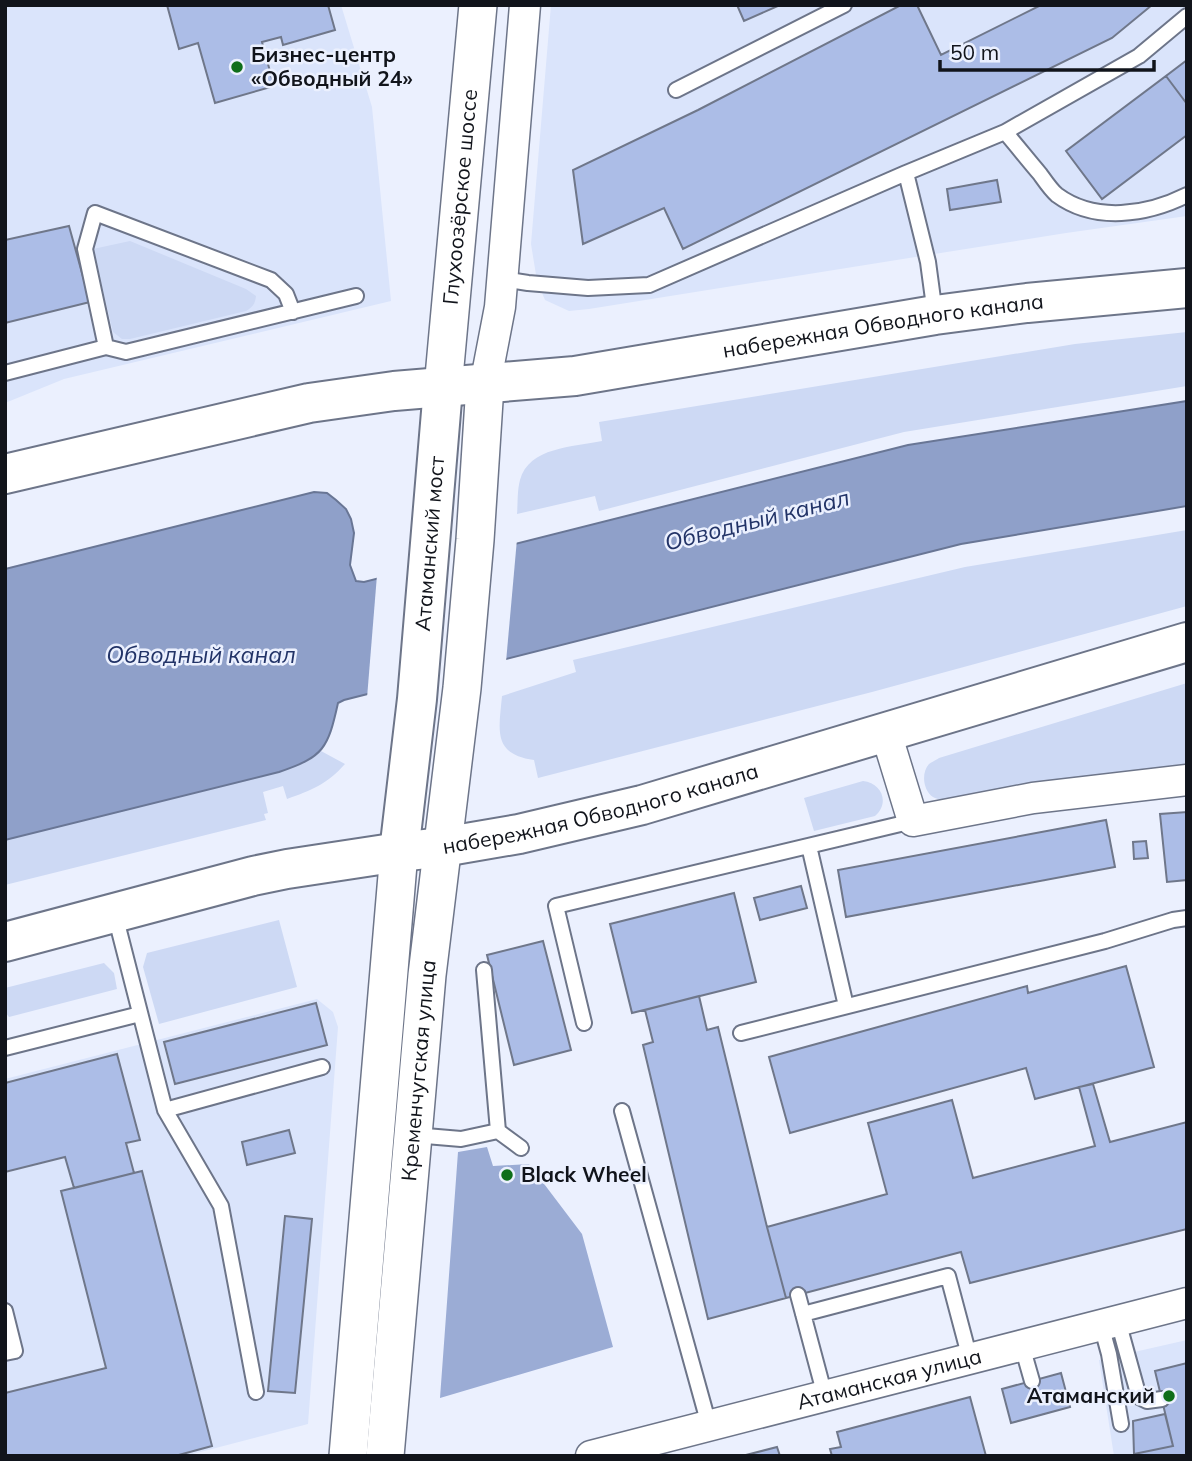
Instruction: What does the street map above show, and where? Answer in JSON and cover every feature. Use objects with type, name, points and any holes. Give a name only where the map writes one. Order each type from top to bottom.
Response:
[{"type":"main road","name":"набережная Обводного канала","points":[[5,474],[309,403],[394,391],[575,376],[935,316],[1027,303],[1187,288]]},
{"type":"main road","name":"Атаманский мост","points":[[417,699],[443,387]]},
{"type":"main road","name":"набережная Обводного канала","points":[[5,942],[253,876],[519,834],[642,805],[1187,642]]},
{"type":"main road","name":"Кременчугская улица","points":[[398,852],[417,699]]},
{"type":"street","name":"Глухоозёрское шоссе","points":[[443,387],[478,5]]},
{"type":"street","points":[[485,384],[500,306],[525,5]]},
{"type":"street","name":"Атаманский мост","points":[[462,688],[485,384]]},
{"type":"street","name":"Кременчугская улица","points":[[385,1456],[427,975],[462,688]]},
{"type":"street","points":[[886,733],[913,821],[1033,798],[1187,780]]},
{"type":"street","name":"Кременчугская улица","points":[[348,1456],[398,852]]},
{"type":"street","name":"Атаманская улица","points":[[591,1456],[665,1442],[709,1425],[1187,1303]]},
{"type":"lane","points":[[677,90],[844,5]]},
{"type":"lane","points":[[502,279],[588,288],[649,285],[1005,132],[1139,56],[1187,16]]},
{"type":"lane","points":[[1005,132],[1056,194],[1079,208],[1104,213],[1136,212],[1187,195]]},
{"type":"lane","points":[[906,173],[928,262],[935,316]]},
{"type":"lane","points":[[106,347],[85,249],[95,213],[271,280],[286,293],[292,312]]},
{"type":"lane","points":[[5,373],[106,347],[126,352],[355,296]]},
{"type":"lane","points":[[584,1023],[556,906],[913,821]]},
{"type":"lane","points":[[809,846],[846,1006]]},
{"type":"lane","points":[[115,913],[165,1110],[222,1206],[257,1392]]},
{"type":"lane","points":[[741,1033],[1105,941],[1173,919],[1187,918]]},
{"type":"lane","points":[[484,970],[498,1131],[521,1148]]},
{"type":"lane","points":[[5,1048],[140,1014]]},
{"type":"lane","points":[[165,1110],[322,1067]]},
{"type":"lane","points":[[622,1111],[709,1425]]},
{"type":"lane","points":[[412,1135],[461,1139],[498,1131]]},
{"type":"lane","points":[[803,1314],[948,1276],[970,1359]]},
{"type":"lane","points":[[797,1294],[825,1396]]},
{"type":"lane","points":[[5,1311],[15,1351],[5,1353]]},
{"type":"lane","points":[[1109,1323],[1139,1397],[1147,1401],[1162,1399]]},
{"type":"lane","points":[[1109,1323],[1109,1354],[1121,1424]]},
{"type":"lane","points":[[1022,1346],[1032,1381]]},
{"type":"shaded area","points":[[5,5],[341,5],[372,107],[391,301],[64,379],[5,403]]},
{"type":"shaded area","points":[[551,5],[1187,5],[1187,216],[569,311],[545,300],[537,281],[531,244]]},
{"type":"shaded area","points":[[130,241],[246,289],[256,296],[252,307],[246,311],[122,339],[113,332],[93,249]]},
{"type":"shaded area","points":[[1187,332],[1187,386],[904,432],[599,511],[595,496],[517,514],[519,484],[525,469],[542,455],[554,450],[602,441],[599,422],[1075,344]]},
{"type":"shaded area","points":[[1187,530],[1187,606],[872,692],[538,778],[534,760],[511,752],[501,738],[502,696],[576,672],[573,660],[965,567]]},
{"type":"shaded area","points":[[1187,683],[1187,766],[1108,773],[944,801],[933,797],[925,786],[926,768],[939,758]]},
{"type":"shaded area","points":[[321,751],[345,764],[319,786],[287,799],[283,786],[263,792],[268,813],[264,814],[266,820],[5,885],[5,840],[279,772],[311,759]]},
{"type":"shaded area","points":[[863,781],[875,785],[882,794],[880,811],[875,816],[814,831],[804,798]]},
{"type":"shaded area","points":[[279,920],[297,987],[159,1024],[143,967],[147,953]]},
{"type":"shaded area","points":[[104,963],[114,973],[117,989],[9,1017],[5,1012],[5,988]]},
{"type":"shaded area","points":[[317,999],[333,1012],[338,1027],[308,1424],[185,1456],[5,1456],[5,1079]]},
{"type":"shaded area","points":[[487,1147],[493,1166],[529,1164],[582,1234],[613,1347],[440,1398],[458,1152]]},
{"type":"shaded area","points":[[1187,1340],[1187,1456],[1114,1456],[1099,1360]]},
{"type":"water","name":"Обводный канал","points":[[1187,401],[1187,506],[961,544],[344,700],[338,703],[331,731],[322,749],[294,767],[5,840],[5,569],[314,492],[327,493],[346,509],[354,533],[350,565],[356,581],[364,582],[908,445]]},
{"type":"pier","points":[[517,539],[506,662],[367,698],[377,575]]},
{"type":"building","name":"Бизнес-центр «Обводный 24»","points":[[167,5],[328,5],[335,30],[283,45],[281,37],[262,42],[274,86],[215,103],[198,43],[179,49]]},
{"type":"building","points":[[737,5],[780,5],[744,21]]},
{"type":"building","points":[[901,5],[917,5],[941,55],[1041,5],[1152,5],[1112,38],[683,249],[664,208],[583,244],[573,170],[698,110]]},
{"type":"building","points":[[1187,60],[1187,104],[1166,76]]},
{"type":"building","points":[[1166,76],[1187,104],[1187,135],[1102,199],[1066,151]]},
{"type":"building","points":[[997,180],[1001,202],[950,210],[947,189]]},
{"type":"building","points":[[69,226],[90,302],[5,323],[5,240]]},
{"type":"building","points":[[1187,812],[1187,880],[1167,882],[1160,814]]},
{"type":"building","points":[[1106,820],[1115,867],[846,917],[838,870]]},
{"type":"building","points":[[1146,841],[1148,858],[1134,859],[1133,842]]},
{"type":"building","points":[[801,886],[807,908],[760,920],[754,898]]},
{"type":"building","points":[[734,893],[756,982],[632,1013],[610,924]]},
{"type":"building","points":[[543,941],[571,1050],[514,1065],[487,955]]},
{"type":"building","points":[[1126,966],[1154,1067],[1035,1099],[1026,1068],[790,1133],[769,1057],[1027,986],[1028,993]]},
{"type":"building","points":[[699,996],[707,1030],[718,1027],[786,1298],[708,1319],[643,1045],[653,1042],[645,1010]]},
{"type":"building","points":[[316,1003],[327,1045],[175,1084],[164,1042]]},
{"type":"building","points":[[117,1054],[140,1140],[126,1143],[134,1173],[74,1188],[65,1157],[5,1172],[5,1083]]},
{"type":"building","points":[[1093,1084],[1110,1142],[1187,1122],[1187,1229],[970,1283],[961,1252],[786,1298],[767,1227],[887,1194],[868,1123],[952,1100],[973,1178],[1095,1146],[1079,1087]]},
{"type":"building","points":[[289,1130],[295,1153],[247,1165],[242,1142]]},
{"type":"building","points":[[142,1171],[212,1446],[175,1456],[5,1456],[5,1393],[106,1368],[61,1191]]},
{"type":"building","points":[[285,1216],[312,1219],[295,1393],[268,1391]]},
{"type":"building","points":[[1187,1363],[1187,1456],[1134,1456],[1173,1446],[1155,1371]]},
{"type":"building","points":[[1061,1373],[1070,1407],[1011,1423],[1002,1389]]},
{"type":"building","points":[[970,1397],[986,1456],[832,1456],[830,1449],[841,1447],[837,1432]]},
{"type":"building","points":[[1165,1414],[1173,1446],[1134,1454],[1133,1421]]},
{"type":"building","points":[[777,1447],[780,1456],[742,1456]]},
{"type":"place","name":"Бизнес-центр «Обводный 24»","points":[[237,67]]},
{"type":"place","name":"Black Wheel","points":[[507,1175]]},
{"type":"place","name":"Атаманский","points":[[1169,1396]]}]
